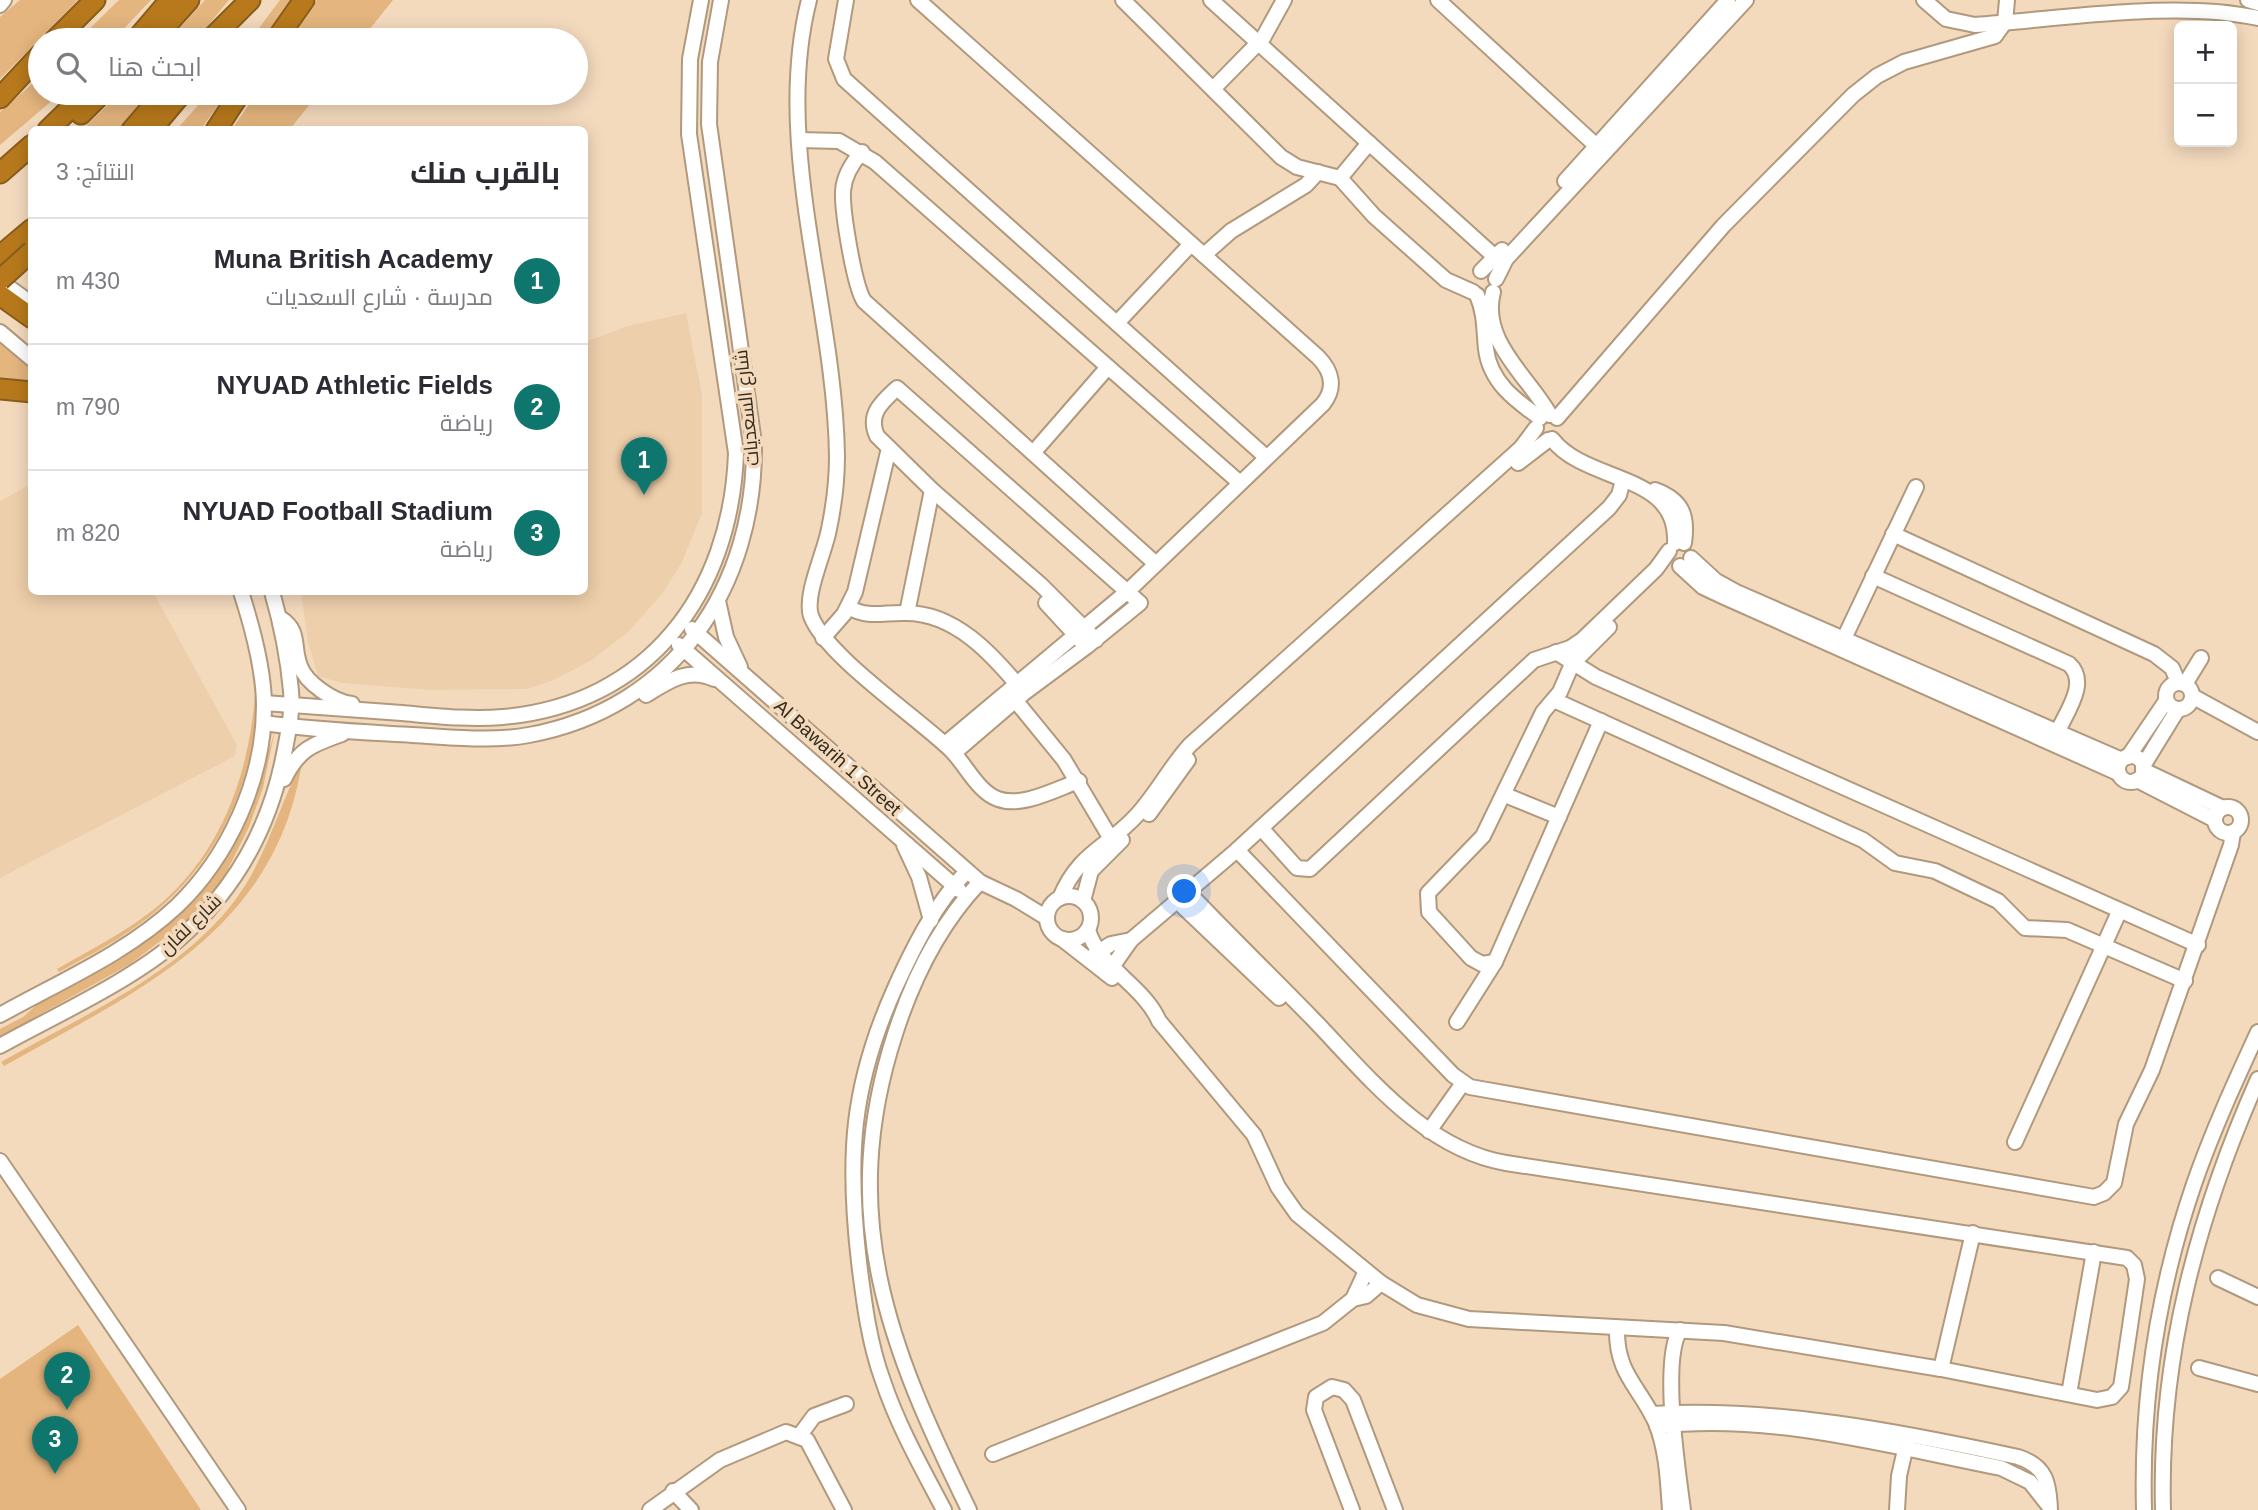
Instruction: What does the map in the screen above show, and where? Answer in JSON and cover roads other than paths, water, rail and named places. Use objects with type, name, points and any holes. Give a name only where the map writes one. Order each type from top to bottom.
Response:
[{"type":"highway","points":[[67,28],[95,0]]},
{"type":"highway","points":[[146,28],[170,0]]},
{"type":"highway","points":[[164,28],[189,0]]},
{"type":"highway","points":[[284,28],[304,0]]},
{"type":"highway","points":[[222,28],[247,3]]},
{"type":"highway","points":[[231,28],[247,3]]},
{"type":"highway","points":[[0,98],[7,85],[28,66]]},
{"type":"highway","points":[[69,120],[78,105]]},
{"type":"highway","points":[[69,120],[88,105]]},
{"type":"highway","points":[[135,126],[154,105]]},
{"type":"highway","points":[[154,126],[173,105]]},
{"type":"highway","points":[[219,126],[232,105]]},
{"type":"highway","points":[[0,173],[28,148]]},
{"type":"highway","points":[[0,188],[28,164]]},
{"type":"highway","points":[[0,257],[28,232]]},
{"type":"highway","points":[[0,280],[28,255]]},
{"type":"highway","points":[[0,257],[28,257]]},
{"type":"highway","points":[[0,295],[28,315]]},
{"type":"highway","points":[[0,389],[28,392]]},
{"type":"street","points":[[0,5],[4,0]]},
{"type":"street","name":"شارع السعديات","points":[[264,723],[348,732],[484,739],[528,735],[565,727],[593,716],[639,690],[690,628],[718,581],[720,554],[732,502],[736,453],[716,333],[689,134],[691,59],[701,0]]},
{"type":"street","name":"شارع السعديات","points":[[690,628],[718,601],[739,555],[748,526],[755,468],[754,443],[709,124],[710,62],[721,0]]},
{"type":"street","points":[[809,0],[796,71],[799,140],[836,425],[833,509],[809,601],[810,613],[823,638],[949,749],[986,792],[1004,801],[1025,799],[1079,781]]},
{"type":"street","points":[[846,0],[836,59],[841,75],[1266,457]]},
{"type":"street","points":[[918,0],[1318,357],[1329,371],[1331,388],[1327,400],[1128,591],[1080,632],[1018,692],[949,749]]},
{"type":"street","points":[[1123,0],[1274,150],[1297,167],[1340,178],[1374,216],[1446,281],[1486,296],[1495,286]]},
{"type":"street","points":[[1211,0],[1495,257]]},
{"type":"street","points":[[1213,89],[1259,43],[1284,0]]},
{"type":"street","points":[[1438,0],[1601,149]]},
{"type":"street","points":[[1095,955],[1088,930],[1091,918],[1083,901],[1091,871],[1113,841],[1138,814],[1176,760],[1367,592],[1561,428],[1512,396],[1495,375],[1488,358],[1484,318],[1471,279],[1565,188],[1727,7],[1746,0]]},
{"type":"street","points":[[1924,0],[1933,10],[1960,24],[2005,22],[2147,3],[2200,4],[2258,18]]},
{"type":"street","points":[[1367,592],[1521,447],[1723,226],[1853,95],[1877,76],[1904,62],[1995,36],[2005,22],[2007,0]]},
{"type":"street","points":[[2248,0],[2258,3]]},
{"type":"street","points":[[799,140],[830,139],[862,152],[1240,483]]},
{"type":"street","points":[[1340,178],[1369,144]]},
{"type":"street","points":[[862,152],[847,174],[843,191],[861,296],[1156,564]]},
{"type":"street","points":[[1290,192],[1297,167]]},
{"type":"street","points":[[1204,255],[1231,231],[1290,192],[1306,185],[1318,172]]},
{"type":"street","points":[[1237,850],[1463,1083],[1485,1092],[2094,1197],[2104,1194],[2114,1183],[2126,1124],[2152,1070],[2198,945],[2230,849],[2233,832],[2240,826],[2241,817],[2235,810],[2219,814],[2169,789],[2141,772],[2139,759],[2123,763],[1841,643],[1669,558],[1676,546],[1673,520],[1666,506],[1630,482],[1575,460],[1550,439],[1541,438],[1546,420],[1497,336],[1491,310],[1495,286],[1506,259],[1565,188]]},
{"type":"street","points":[[1117,323],[1191,244]]},
{"type":"street","points":[[1482,271],[1490,272],[1495,286]]},
{"type":"street","points":[[0,280],[28,301]]},
{"type":"street","points":[[0,332],[28,356]]},
{"type":"street","points":[[1033,453],[1108,367]]},
{"type":"street","points":[[1018,692],[1091,643],[1140,603],[897,388],[879,405],[873,416],[874,431],[932,490],[1020,569],[1030,585],[1091,643]]},
{"type":"street","points":[[823,638],[848,607],[855,592],[888,448]]},
{"type":"street","points":[[1110,970],[1131,940],[1261,828],[1609,508],[1630,482]]},
{"type":"street","points":[[1841,643],[1916,487]]},
{"type":"street","points":[[907,613],[932,490]]},
{"type":"street","points":[[1893,534],[2154,654],[2167,663],[2181,696],[2258,732]]},
{"type":"street","points":[[1495,962],[1482,964],[1475,961],[1429,912],[1426,898],[1430,889],[1483,836],[1541,716],[1554,700],[1572,664],[1659,575],[1683,563],[1691,549],[1676,546]]},
{"type":"street","points":[[1261,828],[1297,868],[1310,869],[1535,660],[1582,640],[1656,569],[1676,546]]},
{"type":"street","points":[[1873,576],[2073,668],[2078,677],[2078,687],[2058,731]]},
{"type":"street","points":[[242,595],[264,703]]},
{"type":"street","points":[[273,595],[279,618],[291,705]]},
{"type":"street","points":[[718,601],[726,637],[742,671]]},
{"type":"street","points":[[848,607],[873,616],[907,613],[928,616],[963,632],[986,650],[1079,781],[1113,841]]},
{"type":"street","points":[[279,618],[295,632],[300,668],[332,697],[347,703],[401,713]]},
{"type":"street","name":"Al Bawarih 1 Street","points":[[690,628],[979,882],[1016,899],[1047,918]]},
{"type":"street","points":[[1841,643],[2058,731],[2123,763],[2128,782],[2141,772],[2201,658]]},
{"type":"street","name":"شارع السعديات","points":[[264,703],[482,719],[558,707],[617,679],[678,644]]},
{"type":"street","name":"Al Bawarih 1 Street","points":[[678,644],[966,896]]},
{"type":"street","points":[[1556,652],[1572,664],[2119,912],[2198,945]]},
{"type":"street","points":[[565,727],[598,721],[679,676],[700,674],[724,685]]},
{"type":"street","points":[[2123,763],[2181,696]]},
{"type":"street","points":[[1554,700],[1863,840],[1895,863],[1936,872],[1987,895],[2007,907],[2025,928],[2067,930],[2185,981]]},
{"type":"street","name":"شارع لفان","points":[[0,1015],[130,942],[176,907],[194,888],[220,853],[240,816],[264,723],[264,703]]},
{"type":"street","name":"شارع لفان","points":[[0,1046],[149,962],[178,941],[230,884],[257,842],[273,799],[289,727],[291,705]]},
{"type":"street","points":[[1457,1022],[1495,962],[1601,721]]},
{"type":"street","points":[[273,799],[299,755],[308,746],[348,732]]},
{"type":"street","points":[[1505,795],[1559,817]]},
{"type":"street","points":[[2219,814],[2222,831],[2233,832]]},
{"type":"street","points":[[900,837],[919,877],[930,920]]},
{"type":"street","points":[[1113,841],[1078,866],[1060,898],[1051,906],[1047,918],[1051,930],[1060,938],[1095,955],[1159,1021],[1254,1135],[1290,1206],[1381,1283],[1417,1306],[1456,1317],[1617,1329],[1724,1333],[1941,1369],[2068,1395],[2107,1399],[2116,1394],[2122,1383],[2137,1274],[2127,1258],[1492,1161],[1466,1153],[1429,1131],[1292,1004],[1183,897]]},
{"type":"street","points":[[944,1510],[895,1413],[876,1359],[864,1308],[852,1189],[858,1101],[864,1069],[886,1008],[930,920],[967,871]]},
{"type":"street","points":[[969,1510],[915,1398],[886,1303],[873,1230],[869,1181],[871,1133],[891,1045],[916,979],[933,944],[979,882]]},
{"type":"street","points":[[1060,898],[1072,896],[1083,901]]},
{"type":"street","points":[[2015,1142],[2119,912]]},
{"type":"street","points":[[1060,938],[1079,938],[1088,930]]},
{"type":"street","points":[[1095,955],[1111,944],[1131,940]]},
{"type":"street","points":[[2144,1510],[2143,1446],[2151,1368],[2164,1291],[2193,1185],[2258,1032]]},
{"type":"street","points":[[2163,1510],[2167,1381],[2179,1314],[2195,1246],[2213,1190],[2258,1079]]},
{"type":"street","points":[[1429,1131],[1463,1083]]},
{"type":"street","points":[[0,1161],[238,1510]]},
{"type":"street","points":[[1941,1369],[1973,1233]]},
{"type":"street","points":[[2068,1395],[2094,1252]]},
{"type":"street","points":[[993,1454],[1314,1327],[1331,1318],[1353,1299],[1366,1271]]},
{"type":"street","points":[[2218,1278],[2258,1297]]},
{"type":"street","points":[[1353,1299],[1366,1296],[1381,1283]]},
{"type":"street","points":[[864,1308],[886,1303]]},
{"type":"street","points":[[1617,1329],[1617,1348],[1625,1374],[1654,1420],[1670,1510]]},
{"type":"street","points":[[1680,1330],[1673,1349],[1682,1510]]},
{"type":"street","points":[[2199,1368],[2258,1384]]},
{"type":"street","points":[[1352,1510],[1314,1410],[1316,1397],[1332,1387],[1344,1390],[1353,1400],[1366,1441],[1395,1510]]},
{"type":"street","points":[[800,1435],[814,1416],[846,1404]]},
{"type":"street","points":[[1654,1420],[1763,1414],[1907,1443],[2028,1460],[2037,1465],[2048,1480],[2050,1509]]},
{"type":"street","points":[[650,1510],[720,1460],[772,1435],[786,1432],[800,1435],[812,1447],[844,1510]]},
{"type":"street","points":[[1897,1510],[1907,1443]]},
{"type":"street","points":[[673,1491],[691,1510]]},
{"type":"place","name":"Muna British Academy","points":[[644,495]]},
{"type":"place","name":"NYUAD Athletic Fields","points":[[67,1410]]},
{"type":"place","name":"NYUAD Football Stadium","points":[[55,1474]]}]
